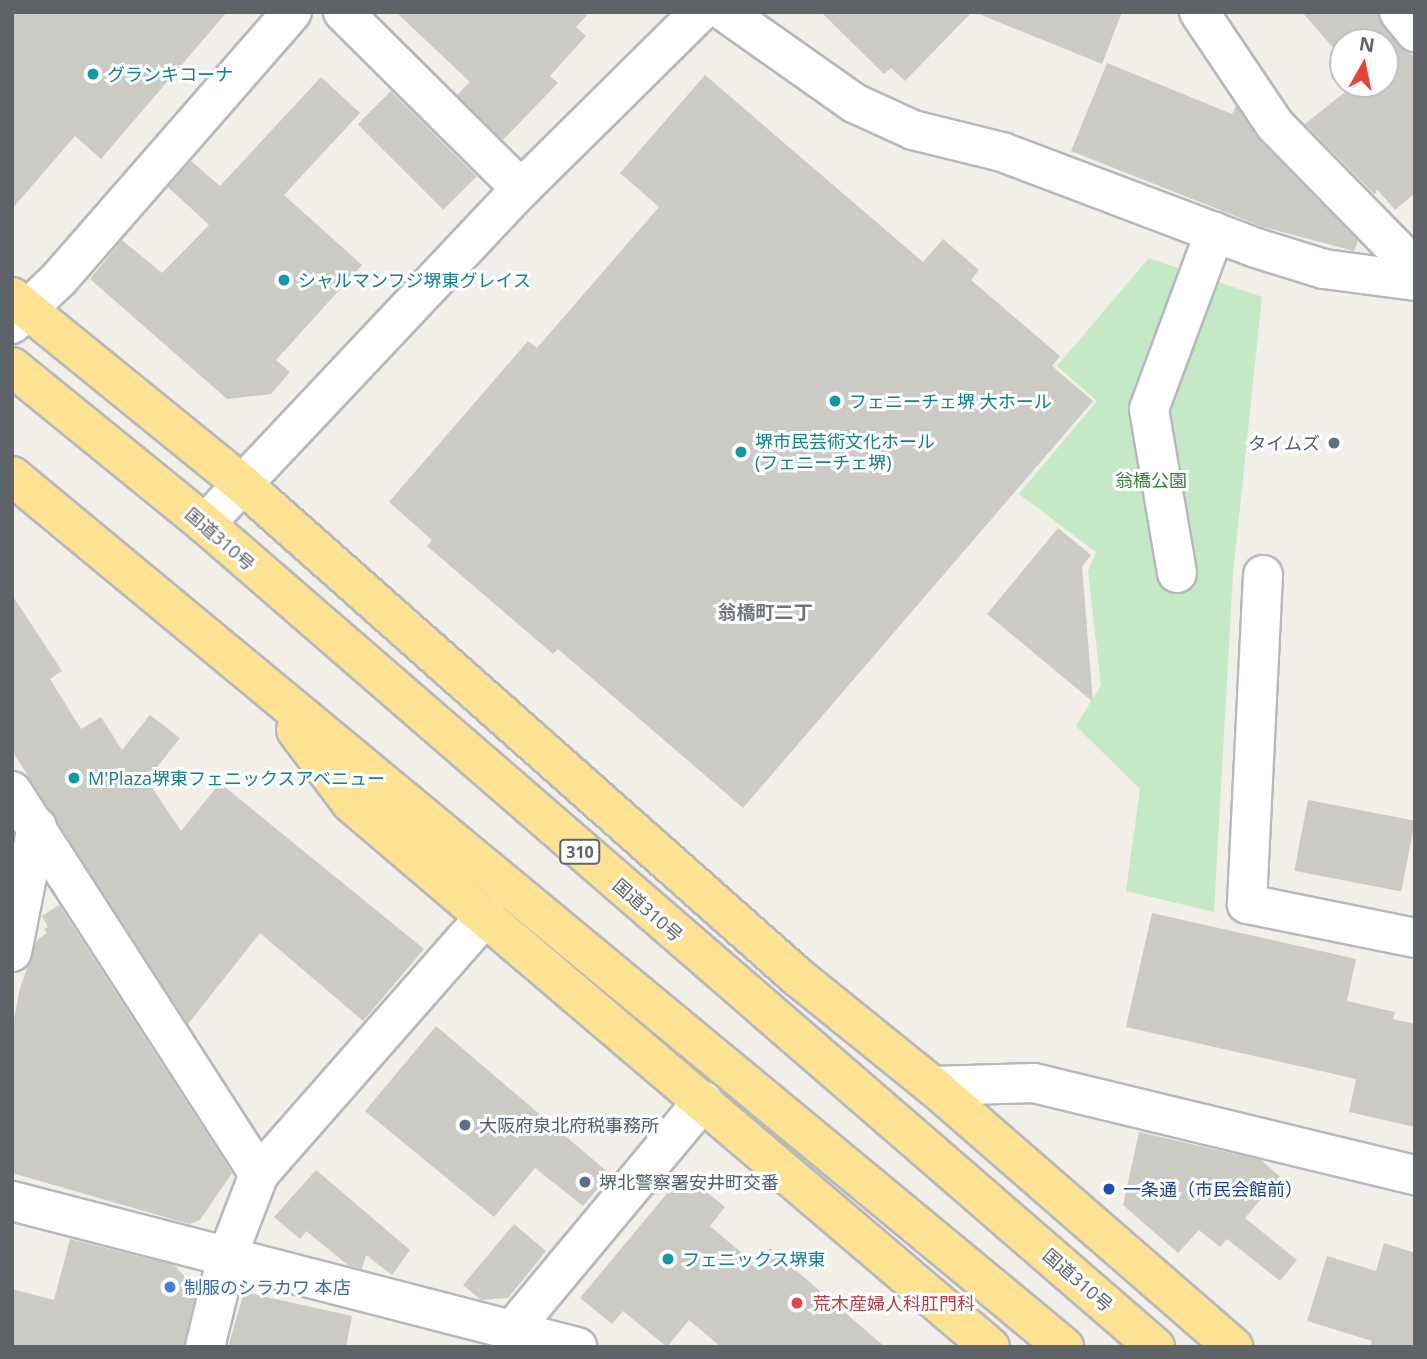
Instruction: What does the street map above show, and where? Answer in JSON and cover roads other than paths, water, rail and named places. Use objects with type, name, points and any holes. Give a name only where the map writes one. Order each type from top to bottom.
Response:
[{"type":"highway","points":[[18,310],[241,483],[799,978],[933,1086],[1233,1347]]},
{"type":"highway","name":"国道310号","points":[[12,367],[205,524],[315,623],[1151,1343]]},
{"type":"highway","points":[[12,476],[1064,1347]]},
{"type":"highway","points":[[315,623],[565,769]]},
{"type":"highway","points":[[257,678],[351,803],[990,1347]]},
{"type":"street","points":[[18,310],[292,12]]},
{"type":"street","points":[[343,12],[521,189]]},
{"type":"street","points":[[205,524],[521,189],[700,12]]},
{"type":"street","points":[[725,12],[854,103],[913,130],[1002,152],[1215,232],[1343,275],[1415,281]]},
{"type":"street","points":[[1199,12],[1275,125],[1415,268]]},
{"type":"street","points":[[1399,12],[1415,32]]},
{"type":"street","points":[[1177,573],[1149,409],[1215,232]]},
{"type":"street","points":[[1263,575],[1247,904],[1415,938]]},
{"type":"street","points":[[12,790],[259,1174]]},
{"type":"street","points":[[12,951],[37,826]]},
{"type":"street","points":[[205,1347],[227,1257],[259,1174],[486,916]]},
{"type":"street","points":[[933,1086],[1034,1083],[1415,1175]]},
{"type":"street","points":[[513,1329],[703,1101]]},
{"type":"street","points":[[12,1201],[578,1347]]},
{"type":"place","name":"グランキコーナ","points":[[93,74]]},
{"type":"place","name":"シャルマンフジ堺東グレイス","points":[[284,280]]},
{"type":"place","name":"フェニーチェ堺 大ホール","points":[[835,401]]},
{"type":"place","name":"タイムズ","points":[[1334,443]]},
{"type":"place","name":"堺市民芸術文化ホール (フェニーチェ堺)","points":[[741,452]]},
{"type":"place","name":"M'Plaza堺東フェニックスアベニュー","points":[[74,778]]},
{"type":"place","name":"大阪府泉北府税事務所","points":[[465,1125]]},
{"type":"place","name":"堺北警察署安井町交番","points":[[585,1182]]},
{"type":"place","name":"一条通（市民会館前）","points":[[1109,1189]]},
{"type":"place","name":"フェニックス堺東","points":[[668,1259]]},
{"type":"place","name":"制服のシラカワ 本店","points":[[170,1287]]},
{"type":"place","name":"荒木産婦人科肛門科","points":[[797,1303]]},
{"type":"district","name":"翁橋町二丁","points":[[765,613]]},
{"type":"park label","name":"翁橋公園","points":[[1151,480]]}]
